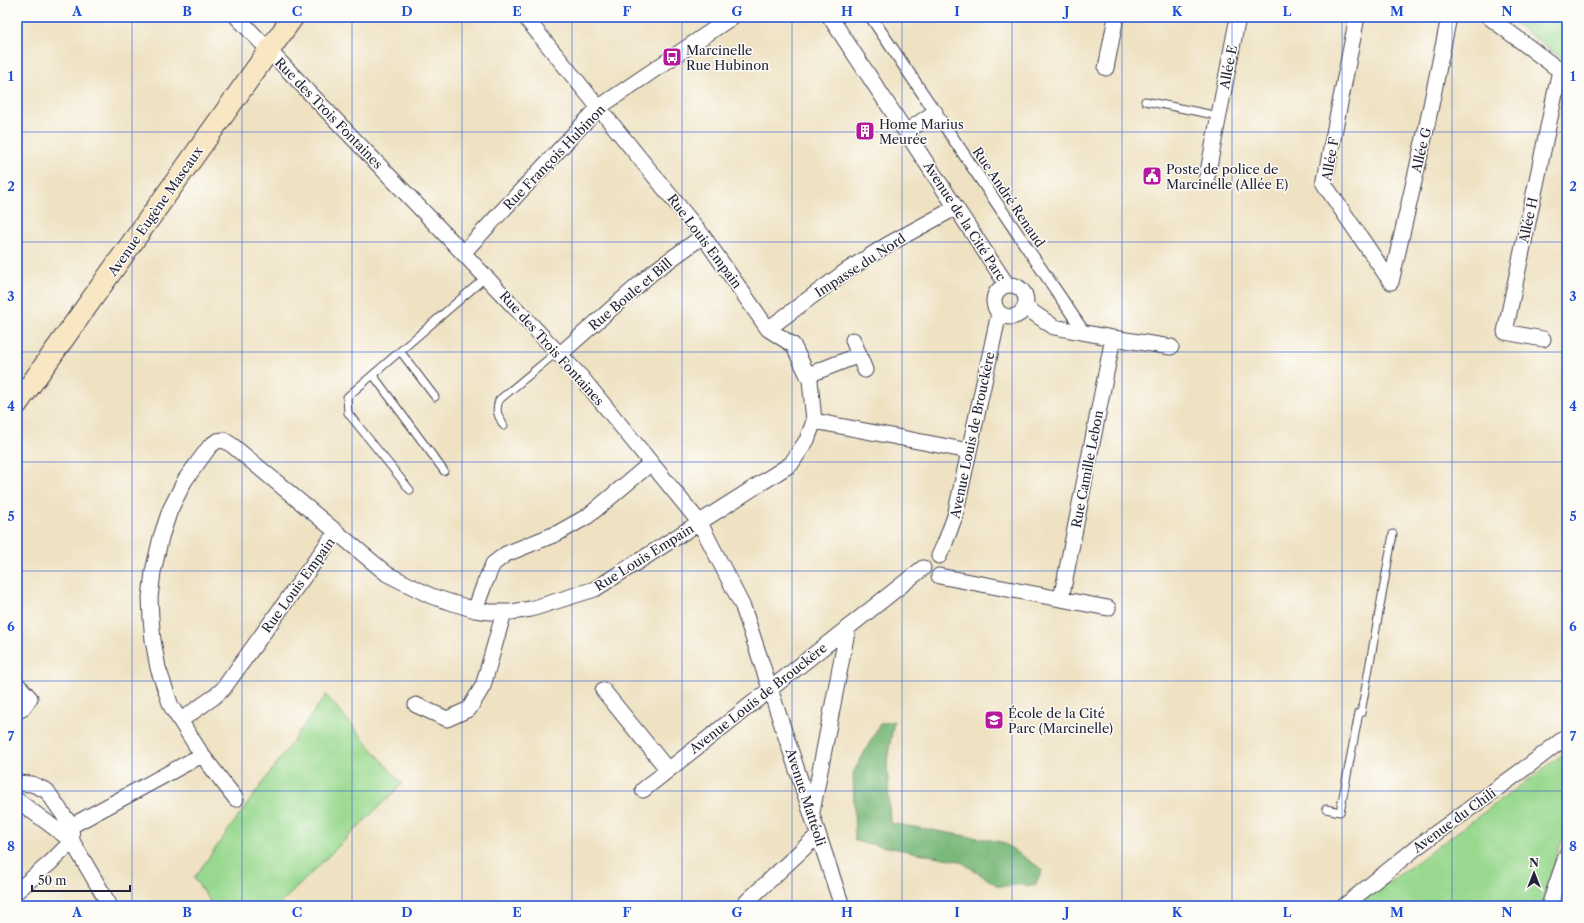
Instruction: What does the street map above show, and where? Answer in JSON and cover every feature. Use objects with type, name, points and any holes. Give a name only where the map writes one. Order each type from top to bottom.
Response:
[{"type":"main road","name":"Avenue Eugène Mascaux","points":[[17,404],[293,17]]},
{"type":"street","name":"Rue des Trois Fontaines","points":[[237,17],[582,378],[700,522],[743,606],[770,688]]},
{"type":"street","name":"Rue Louis Empain","points":[[181,720],[214,698],[223,688],[336,532],[387,574],[431,596],[476,610],[504,612],[531,609],[595,590],[790,464],[807,440],[814,421],[810,380],[793,345],[768,329],[703,236],[525,17]]},
{"type":"street","name":"Rue François Hubinon","points":[[463,253],[598,108],[732,17]]},
{"type":"street","name":"Avenue de la Cité Parc","points":[[830,17],[1007,285]]},
{"type":"street","name":"Rue André Renaud","points":[[871,17],[1084,332]]},
{"type":"street","points":[[1106,68],[1116,17]]},
{"type":"street","name":"Allée E","points":[[1206,182],[1238,17]]},
{"type":"street","name":"Allée F","points":[[1357,17],[1324,184],[1391,282]]},
{"type":"street","name":"Allée G","points":[[1391,282],[1427,125],[1449,17]]},
{"type":"street","points":[[1489,17],[1564,73]]},
{"type":"street","name":"Allée H","points":[[1543,339],[1505,332],[1564,73]]},
{"type":"street","points":[[906,132],[935,112]]},
{"type":"street","name":"Impasse du Nord","points":[[768,329],[846,271],[887,245],[955,208]]},
{"type":"street","name":"Rue Boule et Bill","points":[[558,353],[653,272],[703,236]]},
{"type":"street","points":[[1007,285],[1016,286],[1026,297],[1025,307],[1022,312],[1014,317],[1008,317],[999,313],[996,309],[994,299],[998,290],[1007,285]]},
{"type":"street","points":[[1025,307],[1054,327],[1171,347]]},
{"type":"street","name":"Avenue Louis de Brouckère","points":[[939,556],[946,543],[955,516],[999,313]]},
{"type":"street","name":"Rue Camille Lebon","points":[[1061,599],[1113,338]]},
{"type":"street","points":[[853,340],[865,370]]},
{"type":"street","points":[[808,375],[859,355]]},
{"type":"street","points":[[814,421],[969,451]]},
{"type":"street","points":[[236,798],[202,756],[171,706],[158,668],[151,618],[151,582],[160,537],[170,510],[185,480],[210,446],[218,440],[224,440],[336,532]]},
{"type":"street","points":[[476,610],[493,564],[506,554],[558,533],[588,516],[651,463]]},
{"type":"street","points":[[938,576],[943,572],[945,566],[943,561],[939,556],[929,556],[923,563],[923,568],[925,573],[930,576],[938,576],[1108,608]]},
{"type":"street","name":"Avenue Louis de Brouckère","points":[[643,790],[923,568]]},
{"type":"street","points":[[416,705],[447,719],[469,709],[483,686],[504,612]]},
{"type":"street","name":"Avenue Louis de Brouckère","points":[[812,814],[848,627]]},
{"type":"street","points":[[17,684],[30,698],[22,709],[17,711]]},
{"type":"street","name":"Avenue Mattéoli","points":[[770,688],[842,906]]},
{"type":"street","points":[[603,690],[668,770]]},
{"type":"street","name":"Avenue du Chili","points":[[1344,906],[1417,847],[1567,736]]},
{"type":"street","points":[[71,826],[202,756]]},
{"type":"street","points":[[17,783],[32,784],[47,791],[71,826],[72,841],[50,864],[17,891]]},
{"type":"street","points":[[17,800],[72,841],[110,906]]},
{"type":"street","points":[[742,906],[818,835]]},
{"type":"street","points":[[1549,906],[1567,854]]},
{"type":"lane","points":[[1145,101],[1219,116]]},
{"type":"lane","points":[[410,490],[348,412],[347,397],[486,277]]},
{"type":"lane","points":[[400,352],[435,397]]},
{"type":"lane","points":[[504,426],[498,416],[496,408],[499,400],[558,353]]},
{"type":"lane","points":[[373,375],[444,471]]},
{"type":"lane","points":[[1326,809],[1340,812],[1393,534]]},
{"type":"green space","points":[[1507,17],[1567,17],[1567,62]]},
{"type":"green space","points":[[326,695],[402,784],[278,906],[213,906],[194,878]]},
{"type":"green space","points":[[894,721],[887,761],[890,823],[1002,842],[1043,870],[1035,885],[998,886],[960,861],[855,841],[853,773],[880,724]]},
{"type":"green space","points":[[1562,755],[1563,757],[1567,755],[1567,824],[1541,906],[1357,906]]},
{"type":"place","name":"Marcinelle Rue Hubinon","points":[[672,57]]},
{"type":"place","name":"Home Marius Meurée","points":[[865,131]]},
{"type":"place","name":"Poste de police de Marcinelle (Allée E)","points":[[1152,176]]},
{"type":"place","name":"École de la Cité Parc (Marcinelle)","points":[[994,720]]}]
